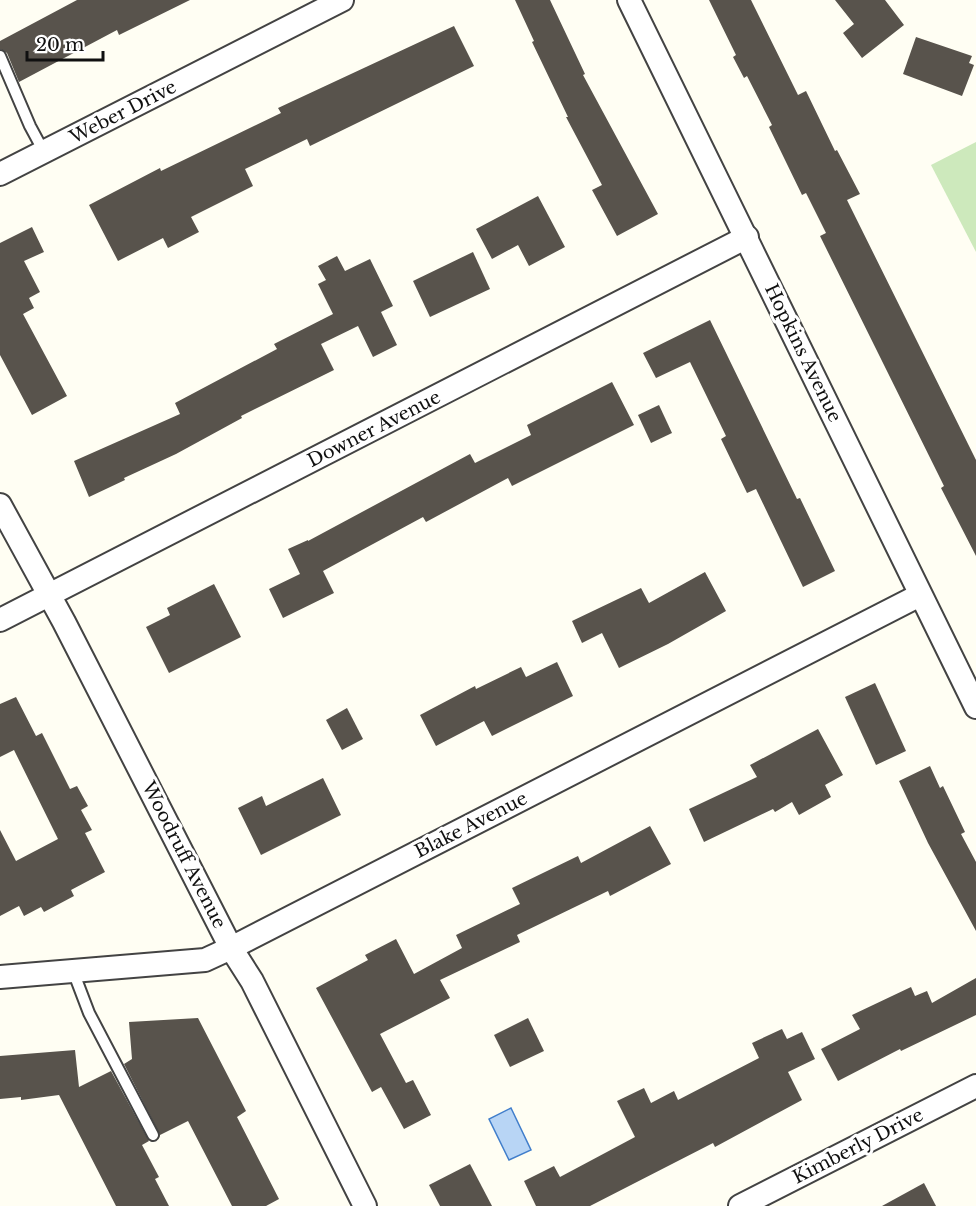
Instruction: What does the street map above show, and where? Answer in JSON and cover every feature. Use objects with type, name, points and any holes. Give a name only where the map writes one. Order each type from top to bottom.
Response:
[{"type":"street","name":"Weber Drive","points":[[0,174],[342,0]]},
{"type":"street","name":"Hopkins Avenue","points":[[629,0],[747,237],[920,595],[970,678],[976,707]]},
{"type":"street","name":"Downer Avenue","points":[[0,620],[747,237]]},
{"type":"street","name":"Woodruff Avenue","points":[[0,505],[64,622],[231,948],[252,981],[362,1205]]},
{"type":"street","name":"Blake Avenue","points":[[0,977],[205,960],[920,595]]},
{"type":"street","name":"Kimberly Drive","points":[[740,1206],[976,1086]]},
{"type":"lane","points":[[0,56],[30,126],[44,152]]},
{"type":"lane","points":[[73,971],[89,1013],[153,1135]]},
{"type":"green space","points":[[976,142],[976,252],[931,165]]},
{"type":"water","points":[[511,1108],[531,1150],[509,1160],[489,1119]]},
{"type":"building","points":[[77,0],[190,0],[119,35],[117,30],[19,82],[7,53],[0,49],[0,41]]},
{"type":"building","points":[[515,0],[550,0],[585,74],[583,75],[658,214],[617,236],[592,190],[602,185],[566,117],[568,117],[532,42],[534,41]]},
{"type":"building","points":[[709,0],[751,0],[798,95],[806,91],[835,151],[837,150],[860,194],[847,200],[976,460],[976,556],[941,488],[944,486],[820,236],[826,233],[806,193],[802,195],[769,127],[772,125],[747,76],[744,78],[733,57],[736,55]]},
{"type":"building","points":[[835,0],[885,0],[904,25],[862,58],[843,33],[854,24]]},
{"type":"building","points":[[454,26],[474,66],[310,146],[307,139],[245,169],[253,186],[191,217],[199,232],[168,248],[163,238],[118,261],[89,205],[160,168],[161,171],[281,113],[278,108]]},
{"type":"building","points":[[916,37],[972,56],[969,63],[974,65],[962,96],[903,74]]},
{"type":"building","points":[[538,196],[565,247],[529,266],[518,245],[492,259],[476,229]]},
{"type":"building","points":[[32,227],[44,252],[24,261],[40,292],[29,298],[34,308],[23,314],[67,396],[32,415],[0,355],[0,243]]},
{"type":"building","points":[[473,252],[490,289],[430,317],[413,281]]},
{"type":"building","points":[[337,256],[345,271],[370,259],[393,306],[381,312],[397,345],[373,357],[358,326],[321,344],[334,370],[241,416],[242,418],[176,454],[89,497],[74,461],[180,414],[175,403],[277,349],[274,344],[333,314],[318,284],[326,280],[318,266]]},
{"type":"building","points":[[710,320],[797,499],[800,498],[835,571],[803,587],[756,489],[747,493],[721,439],[726,436],[690,362],[656,378],[643,353]]},
{"type":"building","points":[[612,382],[634,425],[512,486],[508,478],[426,522],[423,517],[323,571],[334,593],[283,618],[269,589],[300,574],[288,549],[308,541],[470,454],[475,463],[531,435],[527,425]]},
{"type":"building","points":[[659,405],[672,433],[651,443],[638,415]]},
{"type":"building","points":[[705,572],[726,611],[668,644],[619,668],[602,633],[582,643],[572,621],[641,588],[649,603]]},
{"type":"building","points":[[214,584],[241,637],[169,673],[146,627],[170,615],[167,608]]},
{"type":"building","points":[[557,662],[573,696],[492,736],[484,721],[436,746],[420,715],[475,686],[476,689],[521,667],[526,677]]},
{"type":"building","points":[[875,683],[906,751],[876,765],[845,697]]},
{"type":"building","points":[[16,697],[36,736],[42,733],[70,789],[77,786],[88,806],[81,810],[92,830],[85,833],[105,872],[71,890],[74,896],[44,912],[41,907],[24,916],[19,906],[0,916],[0,830],[16,861],[58,839],[14,750],[0,757],[0,704]]},
{"type":"building","points":[[347,708],[363,739],[342,750],[326,720]]},
{"type":"building","points":[[818,729],[843,775],[825,785],[831,797],[799,815],[792,802],[775,812],[773,809],[704,842],[689,809],[757,777],[750,765]]},
{"type":"building","points":[[930,766],[940,788],[943,786],[965,832],[961,834],[976,862],[976,931],[928,843],[899,781]]},
{"type":"building","points":[[323,778],[341,815],[261,855],[238,808],[262,796],[266,806]]},
{"type":"building","points":[[650,826],[671,864],[610,896],[608,891],[517,935],[520,942],[440,980],[450,998],[380,1034],[406,1083],[413,1080],[431,1115],[404,1129],[381,1087],[372,1092],[316,988],[368,960],[365,955],[396,939],[414,974],[462,948],[456,935],[520,904],[512,888],[578,856],[581,863]]},
{"type":"building","points":[[976,978],[976,1015],[901,1051],[900,1049],[838,1081],[821,1049],[860,1029],[852,1015],[911,987],[915,996],[927,991],[932,1003]]},
{"type":"building","points":[[198,1018],[246,1111],[237,1117],[279,1199],[266,1206],[232,1206],[188,1121],[160,1135],[124,1064],[132,1059],[129,1022]]},
{"type":"building","points":[[528,1018],[544,1051],[510,1067],[494,1035]]},
{"type":"building","points":[[782,1029],[787,1039],[802,1032],[815,1059],[788,1072],[802,1100],[715,1147],[713,1143],[590,1206],[536,1206],[524,1181],[554,1166],[560,1177],[635,1137],[617,1101],[644,1088],[651,1103],[674,1091],[678,1100],[759,1058],[752,1043]]},
{"type":"building","points":[[75,1050],[79,1087],[111,1071],[149,1141],[142,1145],[159,1177],[155,1179],[169,1206],[116,1206],[59,1095],[21,1100],[21,1097],[0,1099],[0,1056]]},
{"type":"building","points":[[470,1164],[492,1206],[440,1206],[429,1185]]},
{"type":"building","points":[[924,1183],[936,1206],[882,1206]]}]
